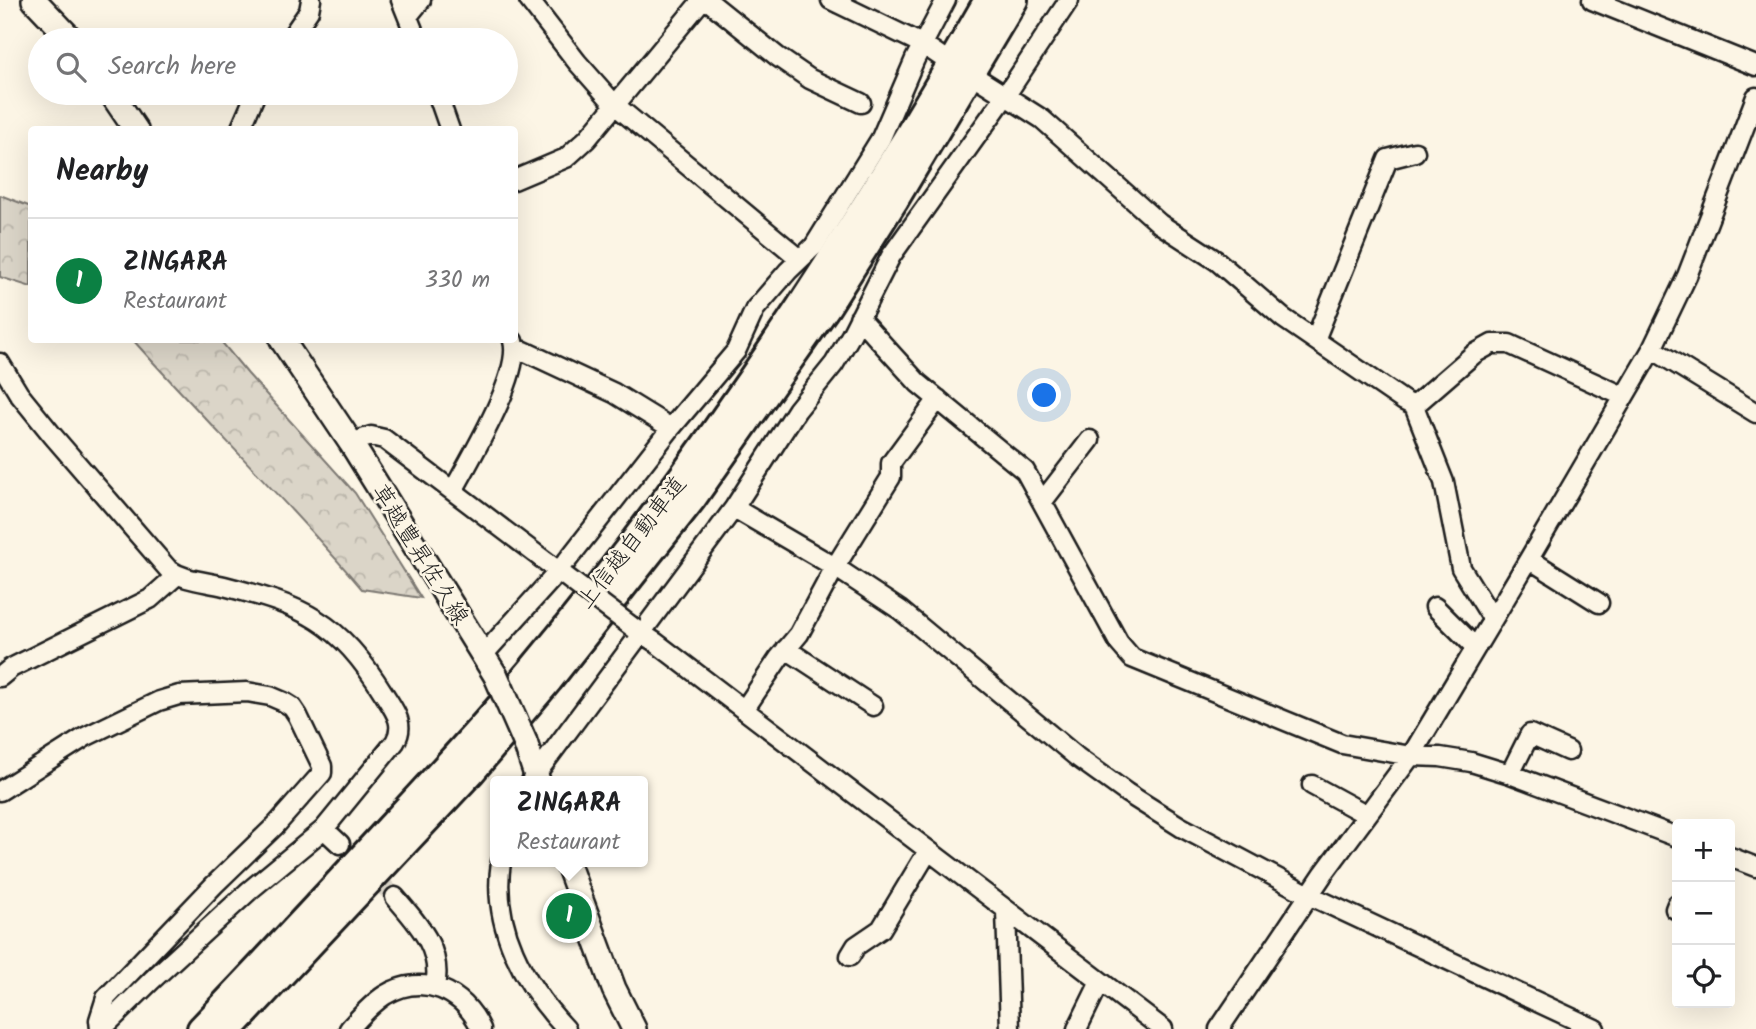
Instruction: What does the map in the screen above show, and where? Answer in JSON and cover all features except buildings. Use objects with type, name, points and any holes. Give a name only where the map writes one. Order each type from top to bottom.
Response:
[{"type":"highway","name":"上信越自動車道","points":[[201,1029],[516,687],[665,498],[745,390],[818,281],[875,192],[988,0]]},
{"type":"highway","name":"上信越自動車道","points":[[230,1029],[472,771],[574,649],[692,499],[828,305],[894,201],[1014,0]]},
{"type":"main road","points":[[34,0],[61,28]]},
{"type":"main road","points":[[119,105],[133,126]]},
{"type":"main road","name":"草越豊昇佐久線","points":[[284,343],[351,443],[484,654],[525,743],[534,776]]},
{"type":"main road","points":[[569,867],[614,989],[634,1029]]},
{"type":"street","points":[[297,28],[309,11],[311,0]]},
{"type":"street","points":[[412,28],[405,8],[421,0]]},
{"type":"street","points":[[529,0],[615,106],[800,259]]},
{"type":"street","points":[[518,178],[566,158],[587,139],[704,0],[810,79],[861,103]]},
{"type":"street","points":[[831,0],[924,45],[940,56]]},
{"type":"street","points":[[484,654],[562,574],[671,428],[736,351],[755,309],[814,246],[881,138],[915,59],[946,0]]},
{"type":"street","points":[[537,776],[638,632],[734,508],[797,410],[834,364],[902,239],[1006,95],[1069,0]]},
{"type":"street","points":[[1592,0],[1756,66]]},
{"type":"street","points":[[982,80],[1042,119],[1160,224],[1217,261],[1283,318],[1404,401],[1415,405],[1444,482],[1461,568],[1492,618]]},
{"type":"street","points":[[1219,1029],[1324,873],[1410,756],[1530,559],[1652,349],[1687,276],[1756,97]]},
{"type":"street","points":[[242,126],[251,105]]},
{"type":"street","points":[[441,105],[448,126]]},
{"type":"street","points":[[1315,340],[1388,159],[1415,152]]},
{"type":"street","points":[[859,317],[918,383],[1015,461],[1032,482],[1119,643],[1132,658],[1331,740],[1410,756],[1471,762],[1672,835]]},
{"type":"street","points":[[1415,405],[1474,354],[1483,348],[1501,343],[1509,344],[1623,396]]},
{"type":"street","points":[[453,491],[504,390],[514,345],[614,393],[671,428]]},
{"type":"street","points":[[1652,349],[1756,413]]},
{"type":"street","points":[[0,363],[19,394],[53,436],[168,569],[177,575],[271,598],[310,615],[347,643],[369,671],[397,716],[400,734],[324,829],[240,899],[101,1029]]},
{"type":"street","points":[[744,710],[799,634],[835,567],[891,477],[891,463],[938,399]]},
{"type":"street","points":[[351,443],[379,436],[638,632],[655,642],[1163,1029]]},
{"type":"street","points":[[1043,501],[1090,440]]},
{"type":"street","points":[[734,508],[835,567],[916,622],[1077,757],[1127,793],[1214,846],[1311,896],[1595,1029]]},
{"type":"street","points":[[1530,559],[1598,603]]},
{"type":"street","points":[[0,677],[11,668],[150,599],[177,575]]},
{"type":"street","points":[[1435,607],[1475,647]]},
{"type":"street","points":[[786,649],[873,706]]},
{"type":"street","points":[[0,791],[85,737],[159,701],[179,695],[247,692],[270,696],[284,702],[292,707],[298,716],[322,766],[322,773],[276,825],[214,885],[106,998],[99,1020],[101,1029]]},
{"type":"street","points":[[1510,774],[1530,734],[1568,751]]},
{"type":"street","points":[[1312,785],[1367,815]]},
{"type":"street","points":[[324,829],[340,844]]},
{"type":"street","points":[[850,956],[856,946],[881,929],[928,851]]},
{"type":"street","points":[[1735,859],[1756,867]]},
{"type":"street","points":[[501,867],[500,903],[509,940],[535,992],[566,1029]]},
{"type":"street","points":[[395,897],[425,932],[437,974],[435,986]]},
{"type":"street","points":[[1006,911],[1010,1029]]},
{"type":"street","points":[[1077,1029],[1100,982]]},
{"type":"street","points":[[349,1029],[386,994],[412,985],[435,986],[462,1001],[477,1018],[481,1029]]},
{"type":"green space","points":[[0,195],[28,206],[28,286],[0,277]]},
{"type":"green space","points":[[136,343],[222,343],[355,493],[421,598],[362,589]]},
{"type":"tunnel","points":[[340,844],[395,897]]},
{"type":"place","name":"ZINGARA","points":[[569,916]]}]
